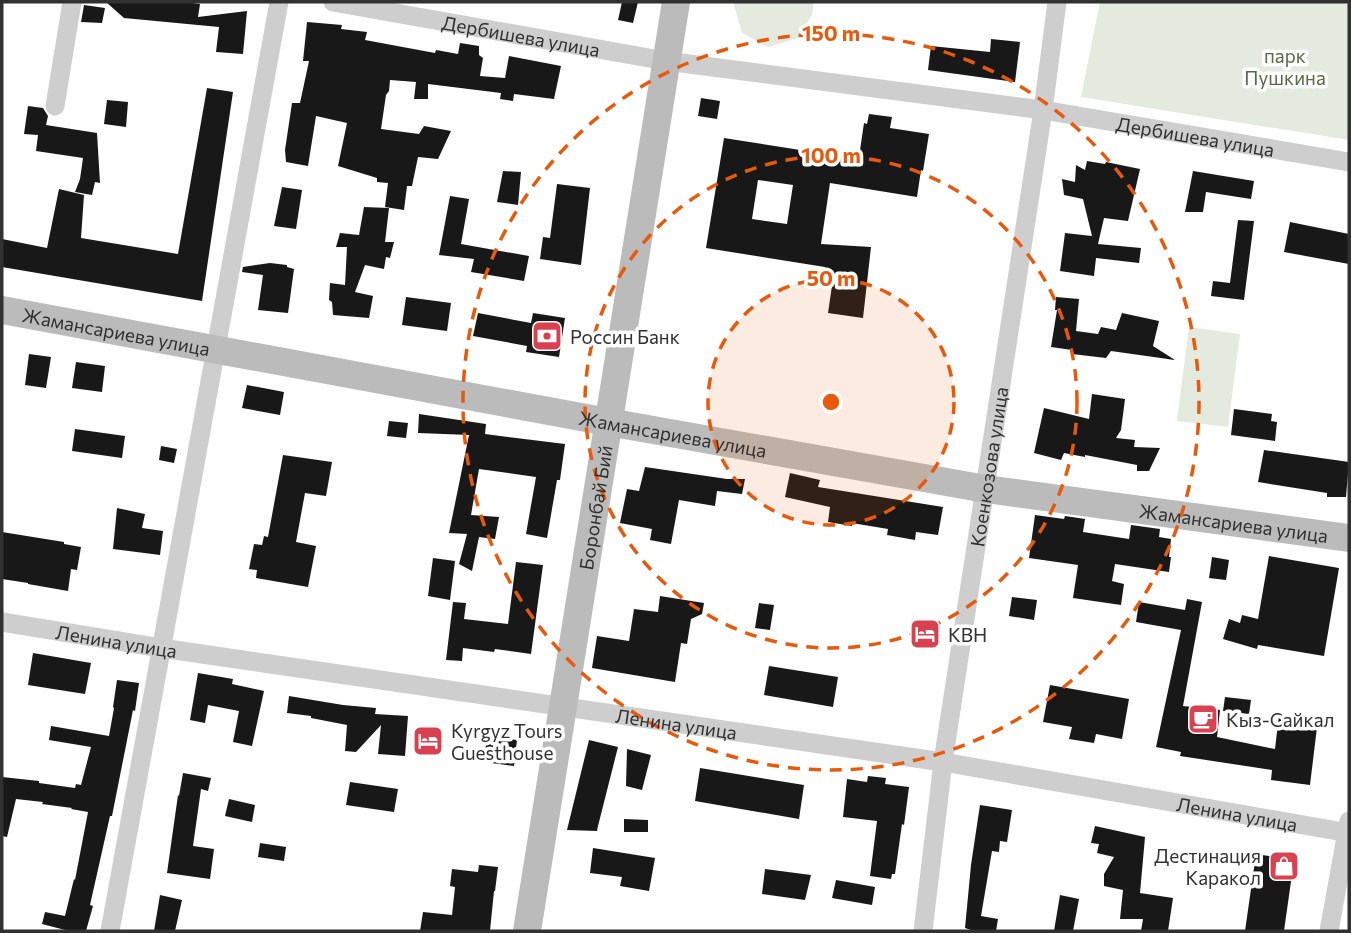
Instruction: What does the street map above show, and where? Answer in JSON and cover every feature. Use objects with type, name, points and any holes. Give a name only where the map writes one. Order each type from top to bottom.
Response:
[{"type":"main road","name":"Боронбай Бий","points":[[527,931],[676,2]]},
{"type":"main road","name":"Жамансариева улица","points":[[2,310],[986,489],[1349,538]]},
{"type":"street","points":[[55,106],[72,2]]},
{"type":"street","points":[[110,931],[279,2]]},
{"type":"street","name":"Дербишева улица","points":[[333,2],[666,61],[1043,110],[1349,162]]},
{"type":"street","name":"Коенкозова улица","points":[[923,931],[943,762],[1043,110],[1057,2]]},
{"type":"street","name":"Ленина улица","points":[[2,622],[162,648],[943,762],[1348,828]]},
{"type":"street","points":[[1329,931],[1348,828]]},
{"type":"green space","points":[[733,2],[814,2],[812,15],[798,38],[768,47],[742,33]]},
{"type":"green space","name":"парк Пушкина","points":[[1100,2],[1349,2],[1349,140],[1081,97]]},
{"type":"green space","points":[[1189,327],[1240,334],[1228,427],[1177,421]]},
{"type":"building","points":[[106,2],[200,4],[198,17],[247,11],[243,54],[216,52],[219,27],[124,18]]},
{"type":"building","points":[[622,2],[638,2],[633,23],[618,20]]},
{"type":"building","points":[[84,5],[105,8],[102,23],[81,22]]},
{"type":"building","points":[[307,22],[342,25],[341,29],[367,32],[365,40],[435,53],[436,50],[458,54],[460,43],[479,46],[479,55],[483,58],[480,76],[505,78],[509,56],[561,66],[554,99],[514,94],[513,101],[500,99],[501,93],[428,84],[428,99],[414,99],[416,82],[390,80],[381,129],[419,134],[424,126],[451,131],[438,159],[418,157],[412,186],[407,186],[404,210],[385,207],[388,183],[377,182],[377,178],[338,166],[347,123],[316,116],[308,166],[286,162],[285,150],[292,103],[300,103],[309,61],[303,61]]},
{"type":"building","points":[[991,39],[1020,42],[1015,82],[928,70],[931,46],[990,52]]},
{"type":"building","points":[[207,88],[233,92],[202,301],[2,267],[2,239],[47,248],[59,189],[84,195],[81,238],[178,254]]},
{"type":"building","points":[[701,98],[720,101],[717,119],[698,116]]},
{"type":"building","points":[[107,100],[128,102],[126,127],[104,124]]},
{"type":"building","points":[[28,106],[43,108],[48,116],[46,125],[97,133],[100,183],[95,182],[92,195],[75,192],[83,158],[36,151],[38,135],[24,134]]},
{"type":"building","points":[[869,114],[892,117],[890,128],[929,134],[917,197],[830,183],[821,244],[871,247],[863,318],[828,313],[834,272],[825,271],[825,267],[706,248],[724,138],[859,157],[864,123],[867,124]],"holes":[[[758,180],[793,185],[787,224],[752,219]]]},
{"type":"building","points":[[1087,161],[1140,169],[1128,221],[1104,218],[1098,244],[1141,248],[1139,263],[1096,258],[1094,276],[1060,271],[1065,233],[1092,236],[1083,199],[1064,195],[1062,179],[1075,182],[1076,165],[1085,170]]},
{"type":"building","points":[[503,171],[521,172],[518,205],[497,202]]},
{"type":"building","points":[[1193,171],[1254,181],[1251,199],[1206,192],[1203,212],[1185,212]]},
{"type":"building","points":[[557,184],[590,188],[581,265],[540,259],[543,237],[550,238]]},
{"type":"building","points":[[282,187],[302,190],[296,229],[274,226]]},
{"type":"building","points":[[450,196],[469,199],[461,244],[529,256],[524,281],[471,272],[474,259],[439,255]]},
{"type":"building","points":[[364,207],[389,208],[385,242],[394,242],[390,258],[386,257],[384,269],[365,265],[355,292],[373,296],[369,318],[333,315],[332,302],[329,300],[330,283],[345,285],[347,247],[336,247],[340,233],[359,235]]},
{"type":"building","points":[[1238,220],[1254,221],[1244,300],[1211,296],[1213,281],[1230,283]]},
{"type":"building","points":[[1290,222],[1349,234],[1349,264],[1284,252]]},
{"type":"building","points":[[270,263],[287,265],[294,269],[288,313],[258,310],[263,275],[242,272],[243,267]]},
{"type":"building","points":[[406,297],[451,303],[447,331],[402,325]]},
{"type":"building","points":[[1056,297],[1079,299],[1076,331],[1098,334],[1101,327],[1116,330],[1122,313],[1159,321],[1153,346],[1175,360],[1111,351],[1106,358],[1072,354],[1072,350],[1051,347],[1057,310]]},
{"type":"building","points":[[478,313],[531,323],[533,313],[565,318],[559,357],[526,352],[527,346],[473,336]]},
{"type":"building","points":[[29,354],[51,357],[46,388],[25,385]]},
{"type":"building","points":[[76,362],[105,366],[102,392],[72,388]]},
{"type":"building","points":[[247,385],[284,392],[280,415],[242,408]]},
{"type":"building","points":[[1092,394],[1125,399],[1121,430],[1116,438],[1135,440],[1134,447],[1160,448],[1149,471],[1137,471],[1137,465],[1085,455],[1064,453],[1061,460],[1034,453],[1044,408],[1089,419]]},
{"type":"building","points":[[1234,409],[1272,414],[1271,421],[1277,422],[1275,441],[1231,435]]},
{"type":"building","points":[[419,414],[486,424],[485,434],[565,444],[547,538],[526,534],[536,477],[479,469],[471,515],[499,517],[495,539],[479,537],[472,571],[459,564],[467,534],[449,533],[469,435],[418,433]]},
{"type":"building","points":[[389,421],[408,423],[406,438],[387,436]]},
{"type":"building","points":[[75,429],[125,436],[122,458],[72,451]]},
{"type":"building","points":[[161,446],[177,449],[174,463],[159,460]]},
{"type":"building","points":[[1264,450],[1349,462],[1346,497],[1327,497],[1327,493],[1258,482]]},
{"type":"building","points":[[283,455],[332,462],[326,496],[305,493],[296,542],[316,546],[308,587],[256,578],[257,570],[249,569],[254,544],[262,545],[264,536],[268,537]]},
{"type":"building","points":[[645,467],[727,479],[745,479],[742,494],[717,491],[715,506],[679,500],[671,544],[650,540],[652,529],[620,523],[627,489],[639,491]]},
{"type":"building","points":[[790,473],[820,480],[818,487],[943,507],[938,535],[916,532],[915,540],[887,535],[888,529],[828,522],[830,507],[785,497]]},
{"type":"building","points":[[117,508],[145,514],[142,528],[163,531],[160,555],[113,549]]},
{"type":"building","points":[[1035,515],[1085,519],[1083,532],[1129,539],[1131,525],[1160,529],[1159,537],[1171,539],[1169,572],[1115,564],[1112,581],[1124,584],[1121,605],[1073,598],[1078,565],[1029,558]]},
{"type":"building","points":[[2,532],[81,547],[77,570],[71,569],[68,591],[2,579]]},
{"type":"building","points":[[1269,556],[1339,568],[1324,656],[1258,645],[1257,649],[1223,639],[1229,619],[1240,623],[1242,615],[1258,619]]},
{"type":"building","points":[[1212,557],[1229,560],[1226,580],[1209,578]]},
{"type":"building","points":[[433,558],[455,561],[450,600],[428,596]]},
{"type":"building","points":[[516,562],[543,565],[531,654],[463,648],[462,661],[446,660],[453,602],[466,603],[464,619],[508,624]]},
{"type":"building","points":[[660,596],[704,603],[702,614],[691,619],[687,644],[681,643],[675,682],[592,668],[597,636],[629,641],[634,609],[658,612]]},
{"type":"building","points":[[1012,597],[1037,600],[1034,620],[1009,616]]},
{"type":"building","points":[[1187,599],[1202,602],[1183,706],[1220,710],[1217,737],[1275,749],[1279,715],[1318,719],[1310,785],[1271,780],[1272,770],[1180,756],[1181,752],[1156,747],[1181,630],[1136,622],[1139,602],[1185,610]]},
{"type":"building","points":[[759,603],[774,605],[770,630],[755,628]]},
{"type":"building","points":[[33,653],[91,663],[85,694],[28,685]]},
{"type":"building","points":[[769,666],[838,677],[833,707],[764,695]]},
{"type":"building","points":[[198,673],[233,679],[232,684],[264,691],[252,746],[233,742],[239,711],[208,705],[205,723],[190,720]]},
{"type":"building","points":[[117,680],[139,683],[135,711],[133,710],[86,931],[69,931],[42,924],[45,912],[65,916],[88,812],[16,799],[7,837],[2,836],[2,777],[75,788],[76,784],[81,785],[91,747],[49,740],[51,726],[109,736]]},
{"type":"building","points":[[1050,685],[1129,699],[1122,739],[1096,734],[1094,743],[1069,739],[1072,727],[1043,722]]},
{"type":"building","points":[[289,696],[376,708],[375,714],[408,716],[405,756],[378,754],[381,725],[356,752],[345,751],[347,725],[287,713]]},
{"type":"building","points":[[1225,697],[1251,700],[1249,714],[1223,711]]},
{"type":"building","points":[[487,736],[517,740],[514,766],[484,762]]},
{"type":"building","points":[[589,740],[618,747],[597,831],[567,830]]},
{"type":"building","points":[[627,749],[651,755],[642,790],[626,786]]},
{"type":"building","points":[[700,768],[804,785],[799,819],[695,801]]},
{"type":"building","points":[[183,773],[211,778],[208,791],[201,789],[193,846],[214,849],[210,879],[167,873]]},
{"type":"building","points":[[868,776],[886,778],[885,784],[909,787],[895,874],[892,874],[891,879],[870,876],[877,821],[843,817],[847,779],[867,782]]},
{"type":"building","points":[[350,782],[398,789],[394,812],[346,805]]},
{"type":"building","points":[[229,799],[255,805],[252,822],[225,816]]},
{"type":"building","points":[[980,805],[1012,810],[1007,842],[1000,841],[999,852],[992,851],[981,916],[998,919],[996,931],[974,931],[965,928]]},
{"type":"building","points":[[624,819],[648,820],[648,832],[624,832]]},
{"type":"building","points":[[1095,826],[1145,837],[1140,893],[1173,898],[1168,931],[1141,931],[1143,919],[1120,919],[1123,890],[1104,886],[1104,874],[1114,857],[1097,853],[1099,844],[1091,843]]},
{"type":"building","points":[[260,843],[286,847],[284,861],[258,857]]},
{"type":"building","points":[[593,848],[655,858],[649,891],[620,886],[622,877],[590,873]]},
{"type":"building","points":[[1256,854],[1294,860],[1284,931],[1245,931]]},
{"type":"building","points":[[479,865],[498,867],[490,931],[420,931],[423,912],[452,915],[455,887],[450,886],[452,869],[478,872]]},
{"type":"building","points":[[765,869],[811,875],[805,900],[762,894]]},
{"type":"building","points":[[836,880],[875,887],[872,905],[832,898]]},
{"type":"building","points":[[160,895],[182,900],[175,931],[154,931]]},
{"type":"building","points":[[1060,895],[1079,899],[1073,931],[1054,931]]},
{"type":"place","name":"Россин Банк","points":[[547,336]]},
{"type":"place","name":"KBH","points":[[925,634]]},
{"type":"place","name":"Кыз-Сайкал","points":[[1203,719]]},
{"type":"place","name":"Kyrgyz Tours Guesthouse","points":[[428,741]]},
{"type":"place","name":"Дестинация Каракол","points":[[1284,866]]}]
